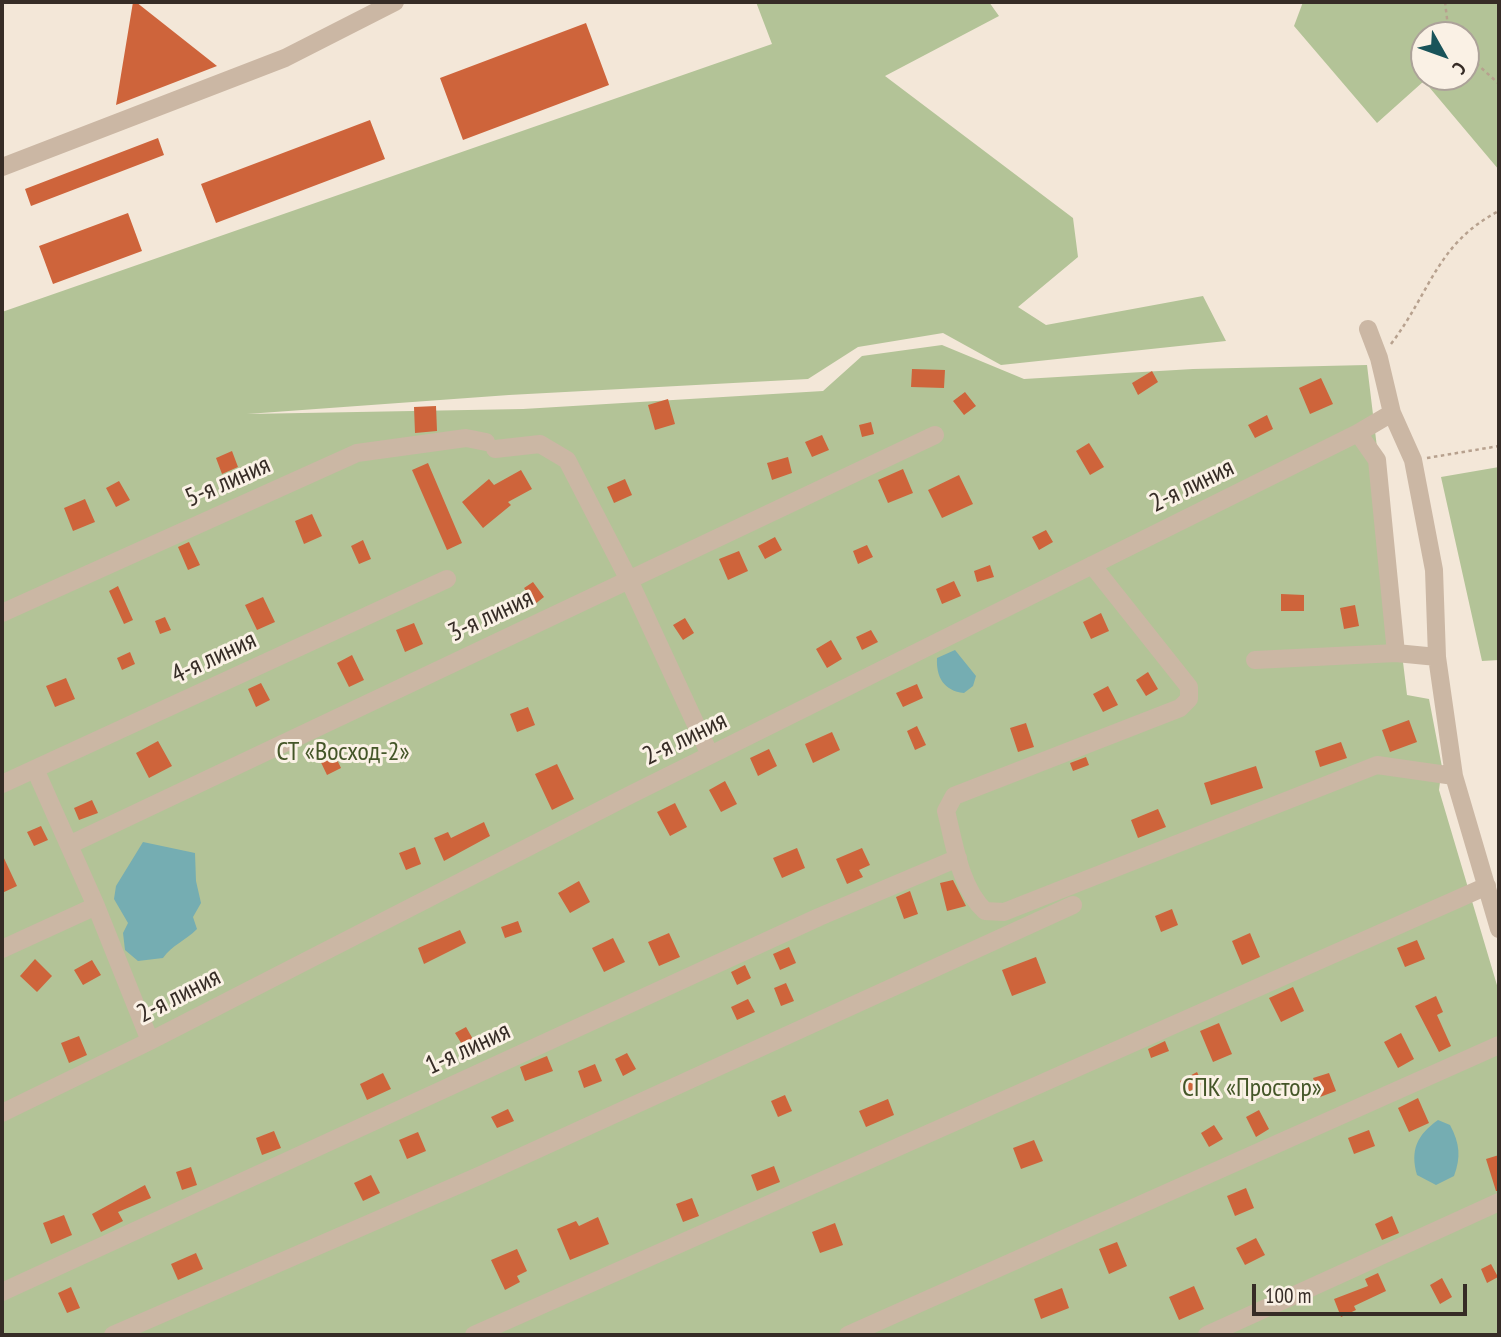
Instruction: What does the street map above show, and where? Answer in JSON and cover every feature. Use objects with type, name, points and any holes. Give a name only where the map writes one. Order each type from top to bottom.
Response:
[{"type":"street","points":[[2,167],[285,58],[396,2]]},
{"type":"street","points":[[1368,329],[1379,358],[1392,413],[1413,460],[1434,570],[1437,657],[1454,776],[1499,929]]},
{"type":"street","name":"2-я линия","points":[[2,1113],[150,1041],[710,755],[1358,433],[1392,413]]},
{"type":"street","points":[[1358,433],[1377,460],[1396,653]]},
{"type":"street","name":"3-я линия","points":[[69,845],[935,435]]},
{"type":"street","name":"5-я линия","points":[[2,613],[357,453],[454,439],[491,446],[540,444],[568,460],[629,580],[710,755]]},
{"type":"street","points":[[1092,565],[1189,687],[1189,699],[1180,708],[954,796],[946,811],[958,859],[977,904],[985,911],[1004,912],[1377,765],[1454,776]]},
{"type":"street","name":"4-я линия","points":[[2,784],[447,579]]},
{"type":"street","points":[[1255,660],[1396,653],[1437,657]]},
{"type":"street","points":[[35,769],[96,905],[150,1041]]},
{"type":"street","name":"1-я линия","points":[[2,1292],[819,917],[958,859]]},
{"type":"street","points":[[474,1335],[1488,886]]},
{"type":"street","points":[[2,948],[96,905]]},
{"type":"street","points":[[113,1335],[481,1175],[1073,905]]},
{"type":"street","points":[[848,1335],[1499,1045]]},
{"type":"street","points":[[1207,1335],[1499,1202]]},
{"type":"path","points":[[1444,2],[1447,21]]},
{"type":"path","points":[[1480,67],[1499,84]]},
{"type":"path","points":[[1379,358],[1412,315],[1444,254],[1476,223],[1499,211]]},
{"type":"path","points":[[1413,460],[1499,446]]},
{"type":"green space","points":[[756,2],[989,2],[999,16],[885,76],[1073,218],[1078,257],[1018,307],[1046,325],[1203,296],[1226,341],[1001,365],[943,333],[858,347],[808,379],[509,395],[247,414],[523,409],[823,391],[862,356],[942,345],[1024,379],[1193,369],[1367,365],[1407,695],[1429,699],[1442,767],[1439,790],[1499,992],[1499,1335],[2,1335],[2,312],[772,44]]},
{"type":"green space","points":[[1303,2],[1499,2],[1499,170],[1432,91],[1480,91],[1480,21],[1410,21],[1410,91],[1413,91],[1377,123],[1294,26]]},
{"type":"green space","points":[[1499,467],[1499,660],[1482,661],[1441,477]]},
{"type":"water","points":[[955,650],[976,676],[973,686],[964,693],[946,686],[938,671],[937,658]]},
{"type":"water","points":[[143,842],[195,853],[196,881],[201,903],[193,917],[197,929],[163,958],[138,961],[125,950],[123,933],[128,923],[114,899],[116,886]]},
{"type":"water","points":[[1438,1120],[1450,1125],[1458,1144],[1458,1163],[1454,1176],[1436,1185],[1417,1175],[1414,1158],[1420,1137]]},
{"type":"building","points":[[133,2],[136,2],[217,66],[116,105]]},
{"type":"building","points":[[586,23],[609,85],[463,140],[440,78]]},
{"type":"building","points":[[370,120],[385,159],[216,223],[201,184]]},
{"type":"building","points":[[158,138],[164,155],[31,206],[25,189]]},
{"type":"building","points":[[128,213],[142,251],[53,284],[39,246]]},
{"type":"building","points":[[912,369],[945,370],[944,388],[911,387]]},
{"type":"building","points":[[1152,371],[1158,382],[1138,395],[1132,383]]},
{"type":"building","points":[[1321,378],[1333,404],[1310,414],[1299,388]]},
{"type":"building","points":[[965,392],[976,406],[964,415],[953,401]]},
{"type":"building","points":[[668,399],[675,424],[655,430],[648,405]]},
{"type":"building","points":[[436,406],[437,431],[415,433],[414,407]]},
{"type":"building","points":[[1267,415],[1273,429],[1255,438],[1248,425]]},
{"type":"building","points":[[871,422],[874,434],[862,437],[859,425]]},
{"type":"building","points":[[822,435],[829,450],[812,457],[805,442]]},
{"type":"building","points":[[1089,443],[1104,467],[1090,475],[1076,451]]},
{"type":"building","points":[[232,451],[238,467],[222,474],[216,458]]},
{"type":"building","points":[[788,457],[792,473],[772,480],[767,463]]},
{"type":"building","points":[[428,463],[462,543],[447,550],[412,470]]},
{"type":"building","points":[[903,469],[913,493],[888,503],[878,480]]},
{"type":"building","points":[[521,470],[532,489],[508,502],[511,505],[483,528],[462,502],[489,479],[494,485]]},
{"type":"building","points":[[959,475],[973,504],[942,518],[928,490]]},
{"type":"building","points":[[625,479],[632,495],[614,503],[607,487]]},
{"type":"building","points":[[119,481],[130,500],[116,507],[106,488]]},
{"type":"building","points":[[85,499],[95,522],[73,531],[64,508]]},
{"type":"building","points":[[312,514],[322,536],[304,544],[295,521]]},
{"type":"building","points":[[1046,530],[1053,542],[1039,550],[1032,537]]},
{"type":"building","points":[[775,537],[782,550],[765,559],[758,546]]},
{"type":"building","points":[[363,540],[371,559],[359,564],[351,546]]},
{"type":"building","points":[[189,542],[200,565],[188,570],[178,547]]},
{"type":"building","points":[[867,545],[873,557],[858,564],[853,551]]},
{"type":"building","points":[[739,551],[748,571],[728,580],[719,559]]},
{"type":"building","points":[[990,565],[994,577],[977,582],[974,571]]},
{"type":"building","points":[[954,581],[961,596],[942,604],[936,589]]},
{"type":"building","points":[[533,582],[544,597],[535,604],[524,588]]},
{"type":"building","points":[[118,586],[133,620],[124,624],[109,591]]},
{"type":"building","points":[[1281,594],[1304,595],[1304,611],[1281,611]]},
{"type":"building","points":[[263,597],[275,622],[257,630],[245,605]]},
{"type":"building","points":[[1355,605],[1359,626],[1344,629],[1340,608]]},
{"type":"building","points":[[1101,613],[1109,631],[1091,639],[1083,622]]},
{"type":"building","points":[[165,617],[171,630],[160,634],[155,621]]},
{"type":"building","points":[[685,618],[694,633],[683,640],[673,625]]},
{"type":"building","points":[[414,623],[423,644],[405,652],[396,630]]},
{"type":"building","points":[[871,630],[878,642],[862,650],[856,637]]},
{"type":"building","points":[[831,640],[842,659],[827,668],[816,649]]},
{"type":"building","points":[[130,652],[135,664],[122,670],[117,658]]},
{"type":"building","points":[[352,655],[364,680],[349,687],[337,663]]},
{"type":"building","points":[[1148,672],[1158,689],[1146,696],[1136,680]]},
{"type":"building","points":[[66,678],[75,699],[55,707],[46,686]]},
{"type":"building","points":[[261,683],[270,700],[256,707],[248,689]]},
{"type":"building","points":[[917,684],[923,698],[903,707],[896,693]]},
{"type":"building","points":[[1108,686],[1118,705],[1103,712],[1093,694]]},
{"type":"building","points":[[528,707],[535,725],[517,732],[510,714]]},
{"type":"building","points":[[1409,720],[1417,742],[1390,752],[1382,730]]},
{"type":"building","points":[[1026,723],[1034,747],[1018,752],[1010,728]]},
{"type":"building","points":[[917,726],[926,745],[915,750],[907,731]]},
{"type":"building","points":[[832,732],[840,750],[813,763],[805,744]]},
{"type":"building","points":[[158,741],[172,766],[149,778],[136,753]]},
{"type":"building","points":[[1341,742],[1347,758],[1320,767],[1315,751]]},
{"type":"building","points":[[330,745],[341,768],[327,775],[316,752]]},
{"type":"building","points":[[769,749],[777,766],[758,776],[750,758]]},
{"type":"building","points":[[1086,757],[1089,765],[1073,771],[1070,763]]},
{"type":"building","points":[[557,764],[574,799],[552,810],[535,774]]},
{"type":"building","points":[[1256,766],[1263,788],[1211,805],[1204,783]]},
{"type":"building","points":[[725,781],[737,804],[721,812],[709,790]]},
{"type":"building","points":[[92,800],[98,813],[79,820],[74,808]]},
{"type":"building","points":[[675,803],[687,827],[670,836],[657,812]]},
{"type":"building","points":[[1158,809],[1166,827],[1138,838],[1131,820]]},
{"type":"building","points":[[484,822],[490,836],[444,861],[434,838],[448,832],[451,838]]},
{"type":"building","points":[[41,826],[48,840],[34,846],[27,832]]},
{"type":"building","points":[[415,847],[421,864],[406,870],[399,853]]},
{"type":"building","points":[[797,848],[805,868],[782,878],[773,858]]},
{"type":"building","points":[[862,848],[870,865],[859,870],[863,877],[847,884],[836,859]]},
{"type":"building","points":[[2,854],[17,886],[2,893]]},
{"type":"building","points":[[953,880],[966,906],[947,911],[940,883]]},
{"type":"building","points":[[579,881],[590,902],[570,913],[558,893]]},
{"type":"building","points":[[910,891],[918,914],[904,919],[896,897]]},
{"type":"building","points":[[1172,909],[1178,925],[1161,932],[1155,916]]},
{"type":"building","points":[[518,921],[522,932],[505,938],[501,927]]},
{"type":"building","points":[[460,930],[466,943],[424,964],[418,948]]},
{"type":"building","points":[[669,933],[680,957],[659,966],[648,942]]},
{"type":"building","points":[[1250,933],[1260,957],[1242,965],[1232,941]]},
{"type":"building","points":[[613,938],[625,962],[604,972],[592,948]]},
{"type":"building","points":[[1417,940],[1425,959],[1405,967],[1397,948]]},
{"type":"building","points":[[789,947],[796,963],[780,970],[773,954]]},
{"type":"building","points":[[1036,957],[1046,983],[1012,996],[1002,970]]},
{"type":"building","points":[[35,959],[52,976],[37,992],[20,976]]},
{"type":"building","points":[[92,960],[101,975],[83,985],[74,970]]},
{"type":"building","points":[[745,965],[751,978],[737,985],[731,972]]},
{"type":"building","points":[[786,983],[794,1001],[781,1006],[774,988]]},
{"type":"building","points":[[1293,987],[1304,1011],[1281,1022],[1269,998]]},
{"type":"building","points":[[1436,996],[1443,1012],[1437,1015],[1451,1046],[1439,1052],[1415,1006]]},
{"type":"building","points":[[748,999],[755,1012],[737,1020],[731,1007]]},
{"type":"building","points":[[1219,1023],[1232,1054],[1213,1062],[1200,1031]]},
{"type":"building","points":[[466,1027],[478,1048],[468,1054],[455,1033]]},
{"type":"building","points":[[1401,1033],[1414,1059],[1398,1068],[1384,1042]]},
{"type":"building","points":[[79,1036],[87,1055],[69,1063],[61,1043]]},
{"type":"building","points":[[1165,1041],[1169,1051],[1151,1058],[1148,1049]]},
{"type":"building","points":[[627,1053],[636,1069],[623,1076],[615,1059]]},
{"type":"building","points":[[547,1056],[553,1071],[525,1081],[520,1067]]},
{"type":"building","points":[[595,1064],[602,1081],[584,1088],[578,1071]]},
{"type":"building","points":[[1197,1072],[1203,1084],[1186,1093],[1180,1081]]},
{"type":"building","points":[[383,1073],[391,1089],[367,1100],[360,1084]]},
{"type":"building","points":[[1329,1073],[1336,1091],[1320,1097],[1313,1078]]},
{"type":"building","points":[[785,1095],[792,1111],[778,1117],[771,1101]]},
{"type":"building","points":[[1418,1098],[1429,1123],[1409,1132],[1398,1108]]},
{"type":"building","points":[[888,1099],[894,1115],[866,1127],[859,1111]]},
{"type":"building","points":[[508,1109],[514,1121],[497,1128],[491,1117]]},
{"type":"building","points":[[1259,1110],[1269,1129],[1256,1137],[1246,1117]]},
{"type":"building","points":[[1214,1125],[1223,1139],[1209,1147],[1201,1133]]},
{"type":"building","points":[[1369,1130],[1375,1146],[1354,1154],[1348,1138]]},
{"type":"building","points":[[274,1131],[281,1148],[262,1155],[256,1138]]},
{"type":"building","points":[[418,1132],[426,1151],[407,1159],[399,1140]]},
{"type":"building","points":[[1034,1140],[1043,1161],[1021,1169],[1013,1148]]},
{"type":"building","points":[[1499,1155],[1499,1191],[1496,1191],[1486,1159]]},
{"type":"building","points":[[774,1166],[780,1182],[757,1191],[751,1175]]},
{"type":"building","points":[[191,1167],[197,1185],[182,1190],[176,1172]]},
{"type":"building","points":[[371,1175],[380,1193],[363,1201],[354,1183]]},
{"type":"building","points":[[145,1185],[151,1198],[118,1212],[123,1221],[101,1232],[92,1214]]},
{"type":"building","points":[[1246,1188],[1254,1208],[1235,1216],[1227,1196]]},
{"type":"building","points":[[692,1198],[699,1216],[683,1222],[676,1204]]},
{"type":"building","points":[[64,1215],[72,1235],[51,1244],[43,1223]]},
{"type":"building","points":[[1392,1216],[1399,1233],[1382,1240],[1375,1224]]},
{"type":"building","points":[[598,1217],[609,1244],[570,1260],[557,1229],[576,1221],[579,1226]]},
{"type":"building","points":[[835,1223],[843,1245],[820,1253],[812,1232]]},
{"type":"building","points":[[1256,1238],[1265,1255],[1245,1265],[1236,1248]]},
{"type":"building","points":[[1117,1242],[1127,1266],[1109,1274],[1099,1249]]},
{"type":"building","points":[[517,1249],[527,1271],[517,1276],[520,1282],[505,1290],[491,1260]]},
{"type":"building","points":[[196,1253],[203,1269],[178,1280],[171,1264]]},
{"type":"building","points":[[1491,1264],[1498,1277],[1487,1283],[1481,1269]]},
{"type":"building","points":[[1378,1273],[1386,1291],[1354,1306],[1356,1310],[1341,1317],[1334,1299],[1368,1286],[1365,1279]]},
{"type":"building","points":[[1442,1278],[1452,1297],[1440,1304],[1430,1285]]},
{"type":"building","points":[[1194,1286],[1204,1309],[1179,1320],[1169,1297]]},
{"type":"building","points":[[71,1287],[80,1308],[67,1313],[58,1293]]},
{"type":"building","points":[[1062,1288],[1069,1308],[1041,1319],[1034,1299]]},
{"type":"park label","name":"СТ «Восход-2»","points":[[343,753]]},
{"type":"park label","name":"СПК «Простор»","points":[[1252,1089]]}]
